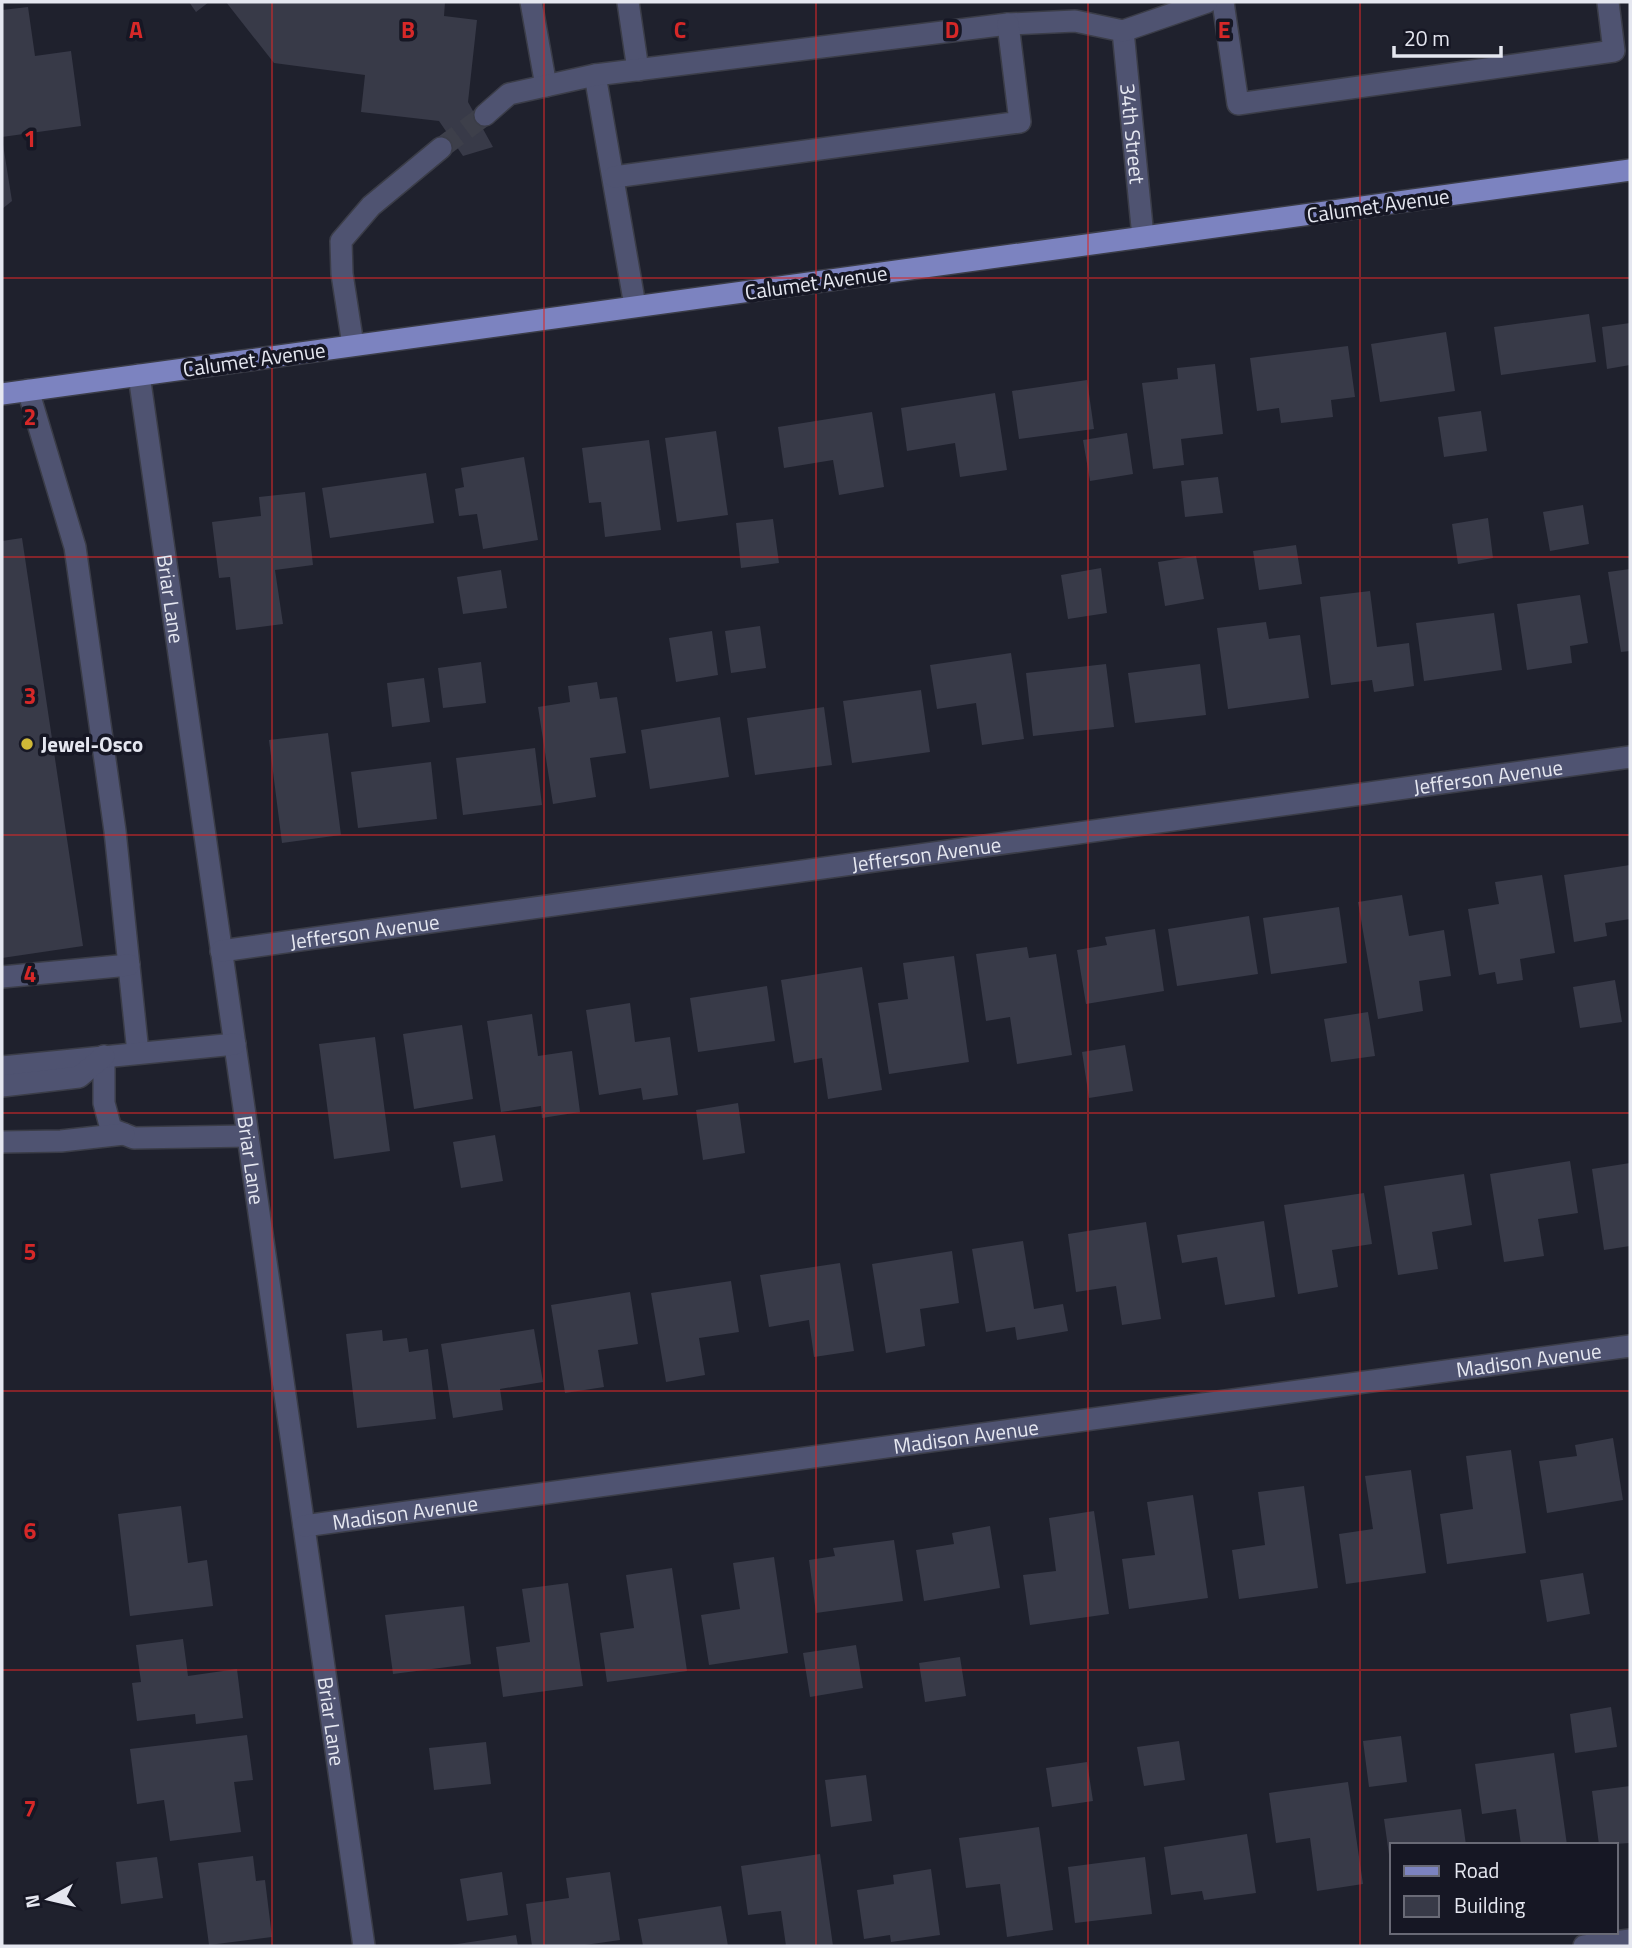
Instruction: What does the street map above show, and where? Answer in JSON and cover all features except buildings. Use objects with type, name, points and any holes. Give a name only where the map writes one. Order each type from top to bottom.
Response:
[{"type":"main road","name":"Calumet Avenue","points":[[2,394],[1630,170]]},
{"type":"street","points":[[531,2],[546,86]]},
{"type":"street","points":[[628,2],[638,70]]},
{"type":"street","points":[[485,115],[509,94],[595,75],[1008,24],[1075,20],[1123,31],[1207,2]]},
{"type":"street","points":[[1223,2],[1238,104],[1614,51],[1608,2]]},
{"type":"street","points":[[614,177],[1020,122],[1008,24]]},
{"type":"street","name":"34th Street","points":[[1123,31],[1143,237]]},
{"type":"street","points":[[595,75],[635,306]]},
{"type":"street","points":[[353,345],[342,274],[341,241],[370,206],[441,148]]},
{"type":"street","name":"Briar Lane","points":[[139,375],[364,1946]]},
{"type":"street","points":[[28,390],[75,547],[115,831],[138,1053]]},
{"type":"street","name":"Jefferson Avenue","points":[[221,951],[1630,757]]},
{"type":"street","points":[[2,977],[129,965]]},
{"type":"street","points":[[2,1067],[235,1044]]},
{"type":"street","points":[[2,1086],[79,1077],[104,1056]]},
{"type":"street","points":[[104,1056],[104,1103],[118,1131]]},
{"type":"street","points":[[2,1142],[61,1141],[118,1131],[134,1138],[248,1136]]},
{"type":"street","name":"Madison Avenue","points":[[304,1526],[1630,1346]]},
{"type":"street","points":[[1584,1946],[1630,1940]]},
{"type":"tunnel","points":[[441,148],[485,115]]},
{"type":"place","name":"Jewel-Osco","points":[[27,744]]}]
